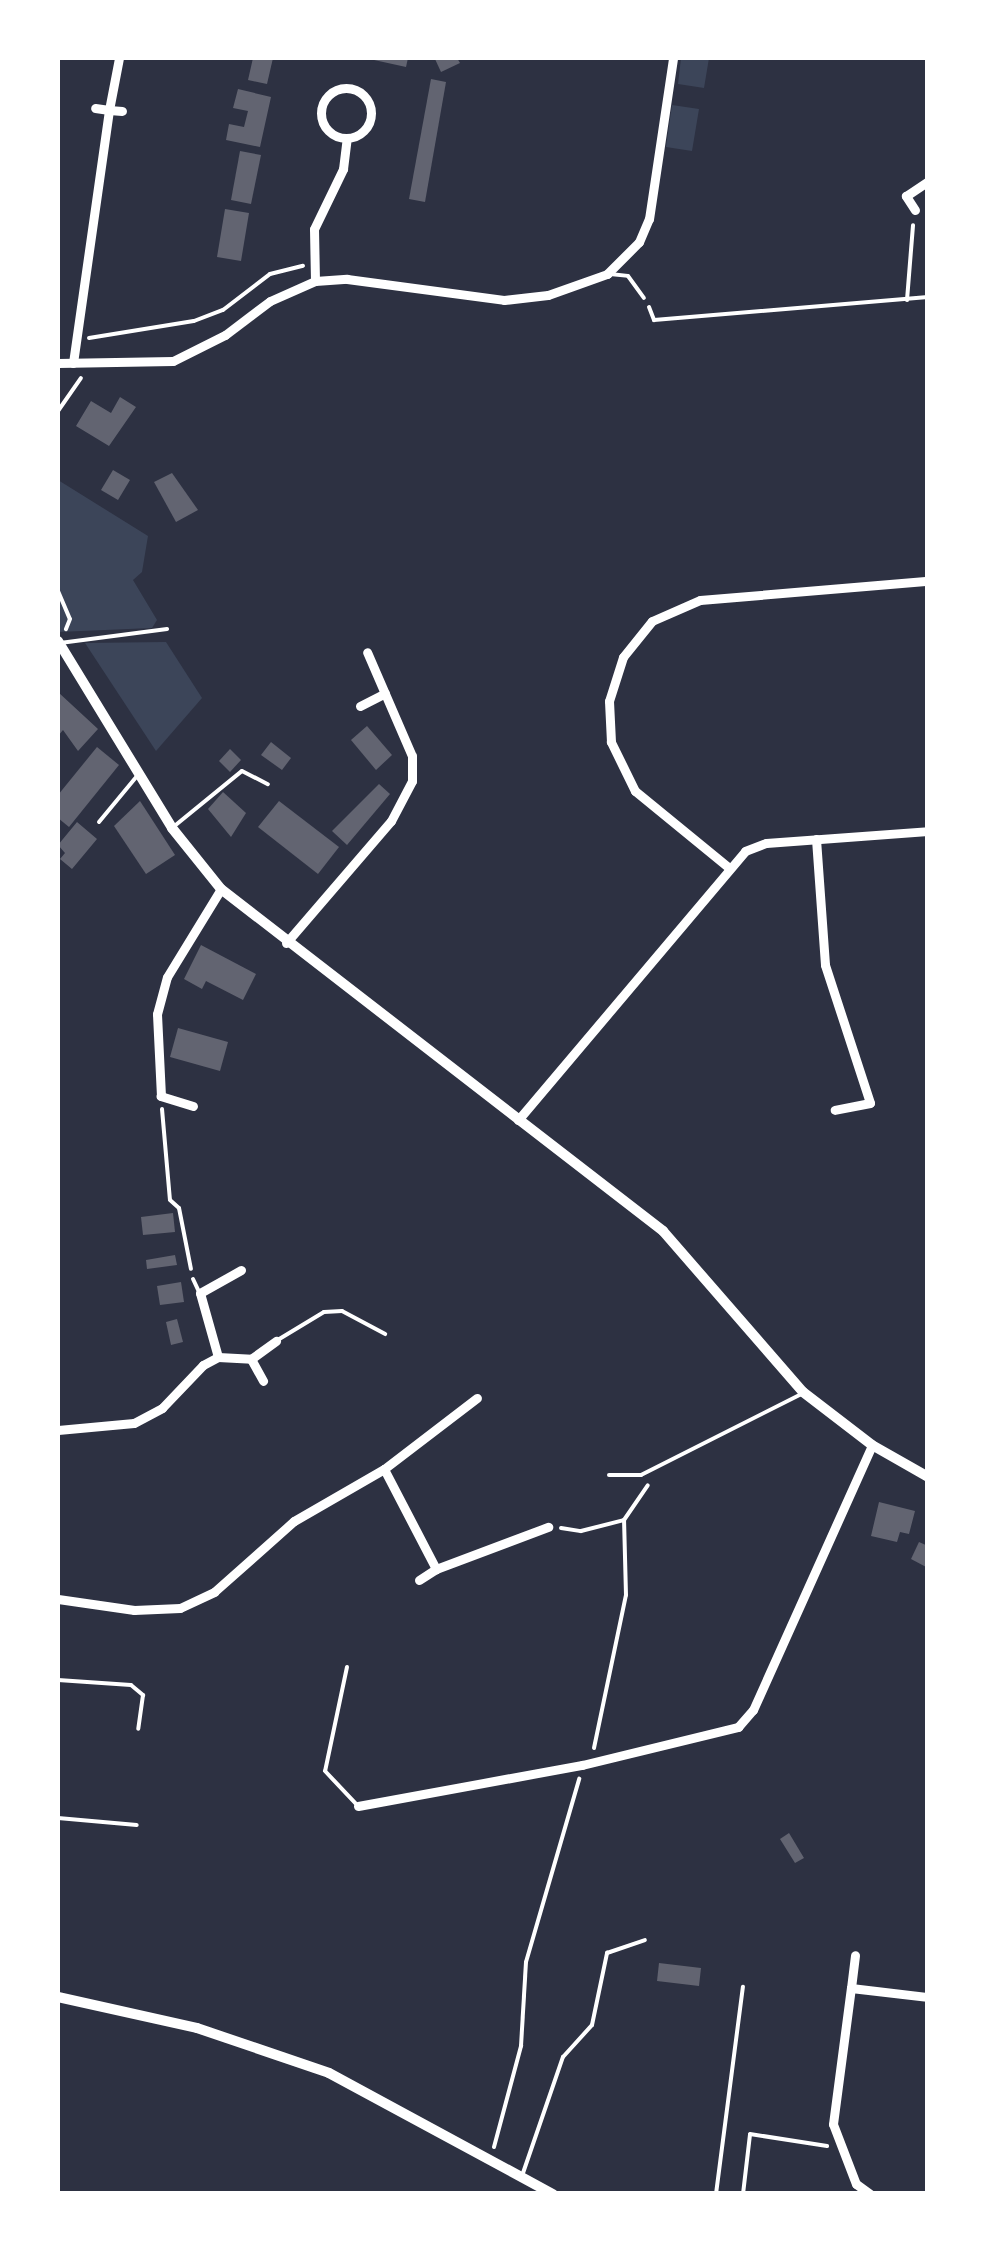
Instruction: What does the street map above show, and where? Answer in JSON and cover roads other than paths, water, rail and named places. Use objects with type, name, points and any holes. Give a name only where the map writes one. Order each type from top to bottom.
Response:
[{"type":"street","points":[[73,363],[118,58]]},
{"type":"street","points":[[58,363],[173,362],[315,281],[347,279],[504,300],[548,295],[607,274],[639,242],[649,219],[673,58]]},
{"type":"street","points":[[349,88],[368,102],[371,118],[362,132],[347,138],[326,128],[322,112],[327,97],[349,88]]},
{"type":"street","points":[[95,108],[122,112]]},
{"type":"street","points":[[315,281],[314,229],[344,170],[347,138]]},
{"type":"street","points":[[906,196],[928,181]]},
{"type":"street","points":[[898,184],[915,210]]},
{"type":"street","points":[[728,867],[634,790],[611,742],[609,701],[623,657],[652,621],[700,600],[928,581]]},
{"type":"street","points":[[59,642],[142,772],[172,828],[221,889],[663,1231],[804,1392],[872,1446],[928,1477]]},
{"type":"street","points":[[286,943],[391,822],[412,781],[412,756],[366,652]]},
{"type":"street","points":[[360,706],[385,693]]},
{"type":"street","points":[[518,1120],[728,867],[756,845],[928,832]]},
{"type":"street","points":[[816,839],[825,965],[870,1102],[835,1110]]},
{"type":"street","points":[[193,1106],[161,1096],[157,1014],[167,977],[221,889]]},
{"type":"street","points":[[218,1357],[200,1294],[241,1270]]},
{"type":"street","points":[[58,1430],[151,1416],[218,1357],[251,1359],[276,1341]]},
{"type":"street","points":[[251,1359],[263,1381]]},
{"type":"street","points":[[58,1599],[134,1610],[180,1608],[214,1592],[294,1521],[384,1469],[477,1398]]},
{"type":"street","points":[[358,1806],[374,1808],[722,1736],[746,1721],[872,1446]]},
{"type":"street","points":[[384,1469],[436,1569]]},
{"type":"street","points":[[419,1580],[436,1569],[548,1527]]},
{"type":"street","points":[[855,1954],[833,2124],[837,2147],[856,2184],[870,2194]]},
{"type":"street","points":[[851,1988],[928,1997]]},
{"type":"street","points":[[58,1997],[197,2028],[329,2073],[553,2194]]},
{"type":"lane","points":[[607,274],[628,276],[644,298]]},
{"type":"lane","points":[[59,642],[168,629]]},
{"type":"lane","points":[[58,658],[72,658]]},
{"type":"lane","points":[[172,828],[242,771],[268,784]]},
{"type":"lane","points":[[99,822],[142,772]]},
{"type":"lane","points":[[193,1278],[200,1294]]},
{"type":"lane","points":[[276,1341],[324,1312],[342,1311],[385,1334]]},
{"type":"lane","points":[[609,1475],[640,1476],[804,1392]]},
{"type":"lane","points":[[347,1667],[325,1763],[329,1778],[358,1806]]},
{"type":"lane","points":[[58,1680],[130,1686],[143,1695],[138,1729]]},
{"type":"lane","points":[[58,1818],[137,1825]]},
{"type":"lane","points":[[522,2177],[562,2057],[592,2024],[607,1953],[646,1940]]},
{"type":"lane","points":[[716,2194],[743,1986]]}]
